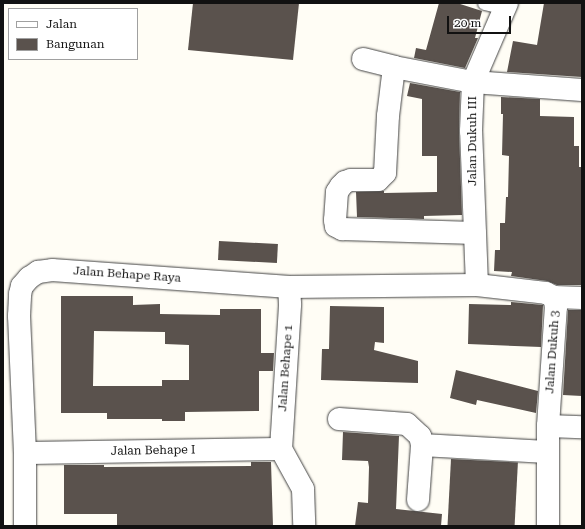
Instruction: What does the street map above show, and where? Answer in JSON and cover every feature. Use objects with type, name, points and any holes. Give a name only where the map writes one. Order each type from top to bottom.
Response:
[{"type":"street","name":"Jalan Dukuh III","points":[[477,285],[471,131],[473,82],[506,6]]},
{"type":"street","points":[[363,59],[394,67],[473,82],[582,90]]},
{"type":"street","points":[[394,67],[388,116],[385,173],[383,177],[378,180],[351,180],[345,182],[341,186],[337,192],[336,226],[342,229],[475,234]]},
{"type":"street","name":"Jalan Behape Raya","points":[[25,526],[25,453],[19,316],[20,294],[22,286],[29,278],[38,272],[52,270],[289,287],[477,285]]},
{"type":"street","name":"Jalan Dukuh 3","points":[[477,285],[546,293],[554,297],[556,307],[548,426]]},
{"type":"street","name":"Jalan Behape 1","points":[[281,449],[290,304],[289,287]]},
{"type":"street","points":[[554,297],[582,298]]},
{"type":"street","points":[[339,419],[407,424],[420,436],[422,446],[418,500]]},
{"type":"street","points":[[548,526],[548,426],[582,427]]},
{"type":"street","points":[[422,446],[547,452]]},
{"type":"street","points":[[281,449],[303,489],[304,526]]},
{"type":"street","name":"Jalan Behape I","points":[[25,453],[281,449]]},
{"type":"lane","points":[[484,3],[506,6]]},
{"type":"building","points":[[193,3],[299,3],[293,60],[188,50]]},
{"type":"building","points":[[439,3],[457,3],[482,11],[475,38],[478,38],[465,68],[414,58],[416,48],[426,50]]},
{"type":"building","points":[[544,3],[582,3],[582,77],[507,72],[513,41],[537,45]]},
{"type":"building","points":[[410,83],[460,92],[459,131],[462,215],[424,216],[424,219],[357,217],[356,192],[437,192],[437,156],[422,156],[422,99],[407,96]]},
{"type":"building","points":[[501,97],[540,99],[540,116],[574,117],[574,146],[579,146],[579,167],[582,167],[582,285],[557,285],[547,281],[511,276],[512,272],[494,271],[495,250],[500,250],[500,223],[505,223],[506,197],[508,197],[509,156],[502,155],[503,114],[501,114]]},
{"type":"building","points":[[219,241],[278,244],[277,263],[218,260]]},
{"type":"building","points":[[61,296],[133,296],[133,305],[160,304],[160,314],[220,315],[220,309],[261,309],[261,353],[274,353],[273,371],[259,371],[259,411],[185,412],[185,421],[162,421],[162,419],[107,419],[107,413],[61,413]],"holes":[[[94,331],[165,332],[165,344],[189,345],[189,380],[162,380],[162,386],[93,386]]]},
{"type":"building","points":[[511,302],[543,305],[541,347],[468,344],[469,304],[511,305]]},
{"type":"building","points":[[330,306],[384,307],[384,343],[375,342],[374,350],[418,361],[418,383],[321,380],[322,349],[329,349]]},
{"type":"building","points":[[568,310],[582,310],[582,396],[563,395]]},
{"type":"building","points":[[456,370],[538,391],[536,413],[477,400],[476,405],[450,398]]},
{"type":"building","points":[[343,432],[399,436],[396,509],[442,514],[441,526],[355,526],[358,502],[368,503],[369,467],[368,461],[342,460]]},
{"type":"building","points":[[451,459],[518,463],[515,526],[447,526]]},
{"type":"building","points":[[251,462],[271,462],[273,526],[117,526],[117,514],[64,514],[64,465],[104,465],[104,467],[251,466]]}]
